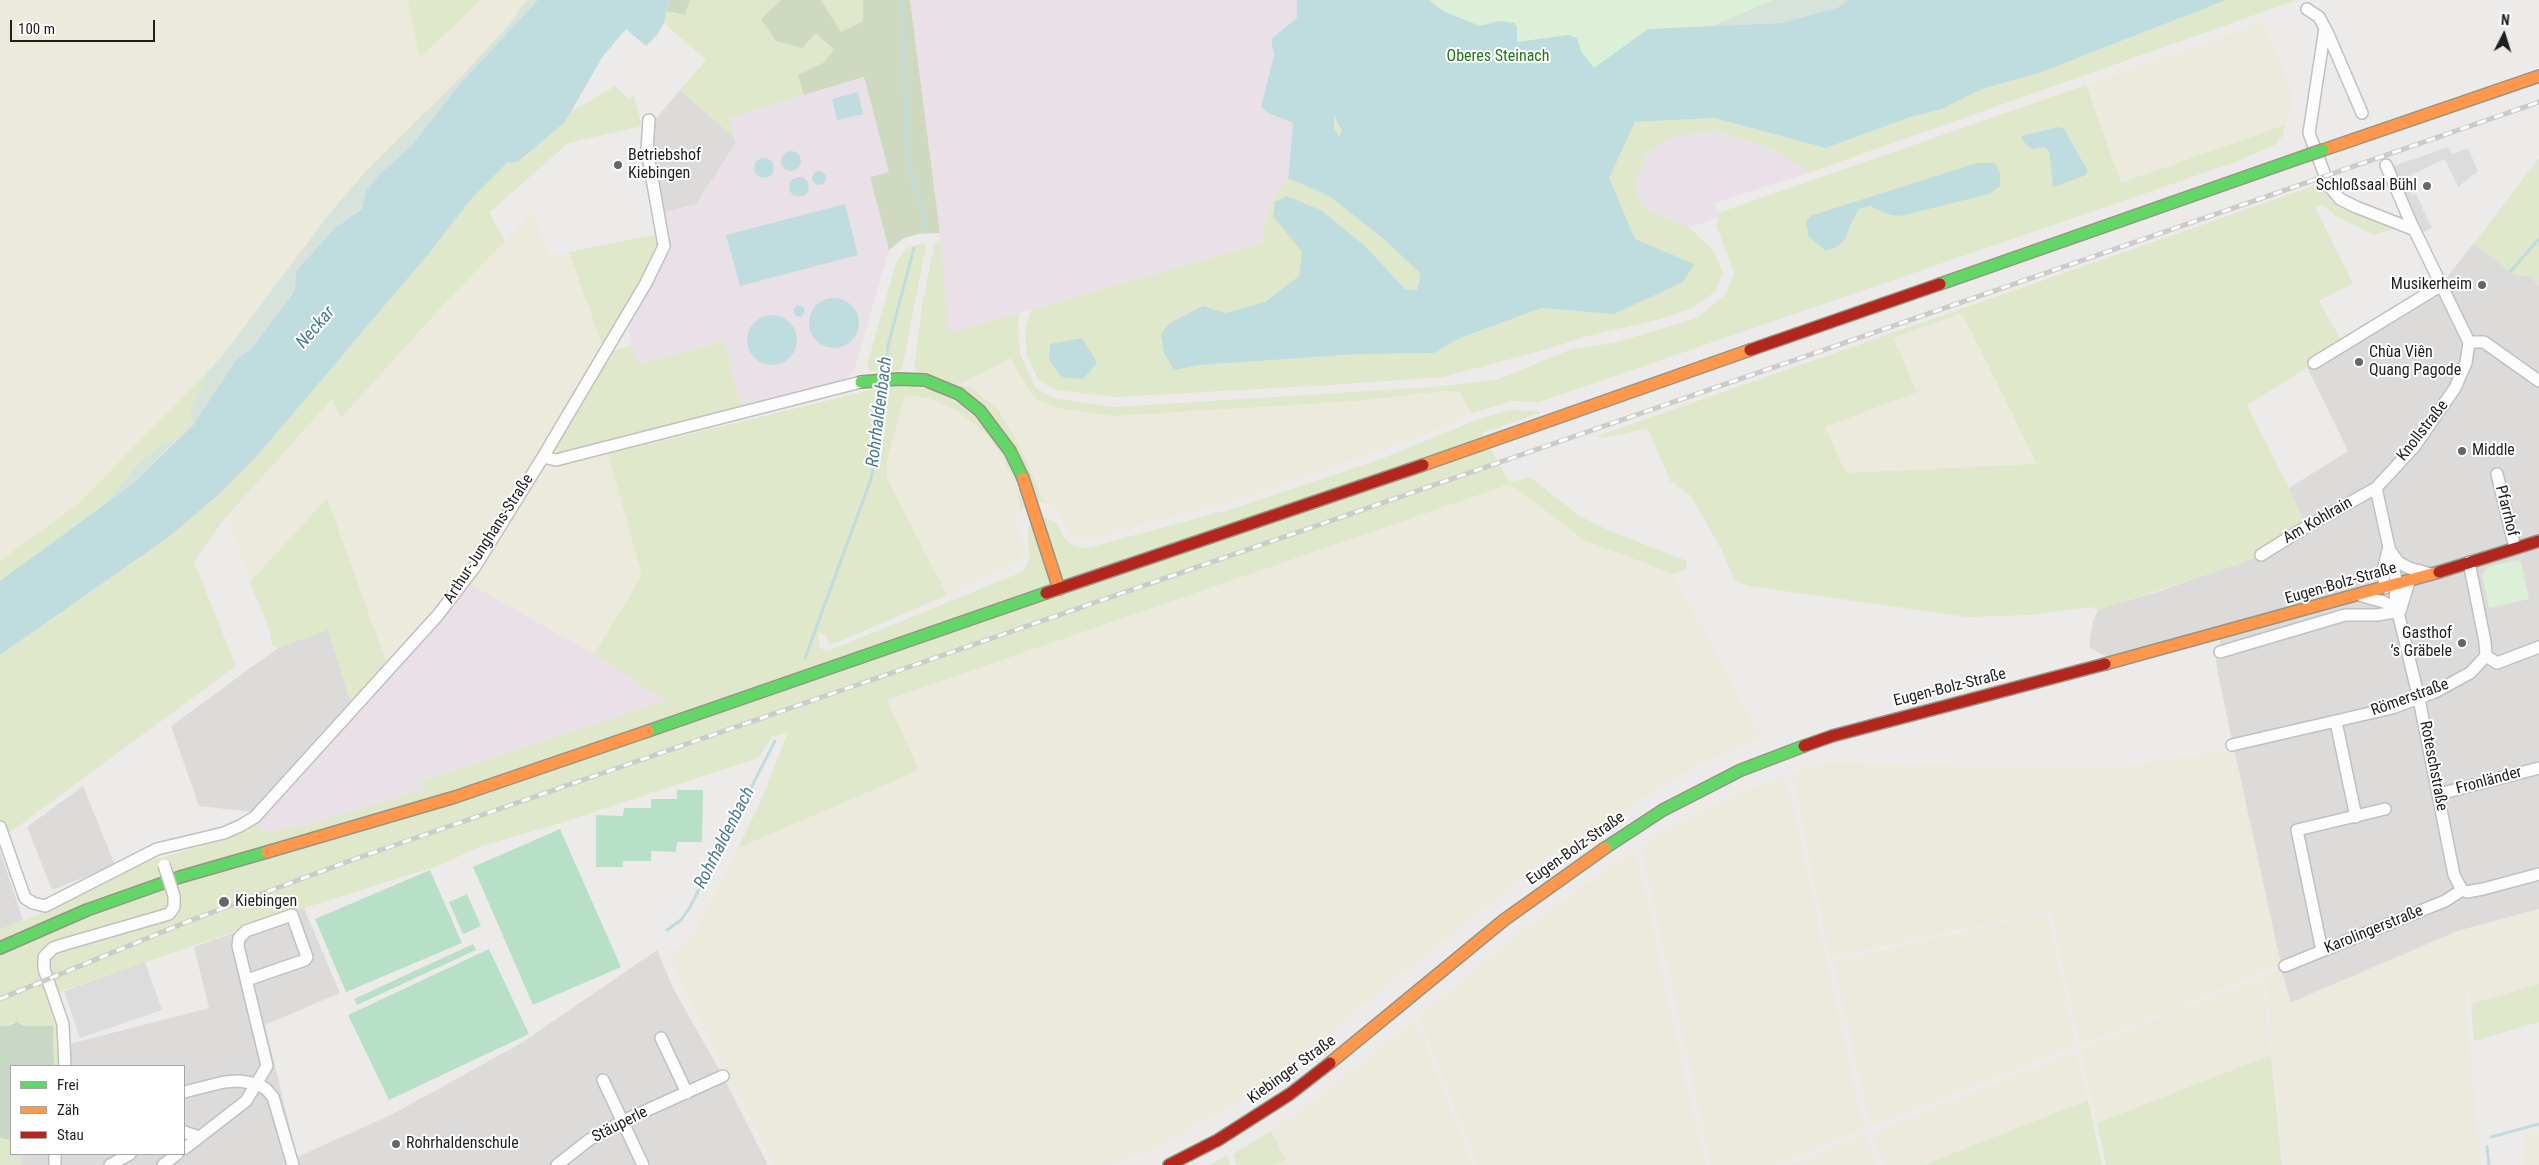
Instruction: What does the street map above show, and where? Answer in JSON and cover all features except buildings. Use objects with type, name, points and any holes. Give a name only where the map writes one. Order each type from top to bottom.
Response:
[{"type":"main road","points":[[0,948],[87,910],[172,879],[455,797],[1427,464],[2308,155],[2539,76]]},
{"type":"main road","points":[[867,382],[898,379],[925,380],[959,394],[980,411],[1010,451],[1024,483],[1059,589]]},
{"type":"main road","name":"Eugen-Bolz-Straße","points":[[1425,986],[1533,898],[1612,842],[1681,800],[1762,761],[1808,744],[1858,729],[2220,635],[2408,582],[2539,540]]},
{"type":"main road","name":"Kiebinger Straße","points":[[1169,1165],[1218,1140],[1290,1094],[1425,986]]},
{"type":"street","points":[[2307,9],[2314,12],[2325,28],[2362,113]]},
{"type":"street","points":[[2325,28],[2309,133],[2329,186],[2340,199],[2415,230]]},
{"type":"street","name":"Arthur-Junghans-Straße","points":[[0,827],[25,898],[33,903],[45,906],[157,849],[224,833],[255,817],[449,601],[474,568],[543,457],[646,282],[664,246],[648,150],[649,120]]},
{"type":"street","points":[[2386,165],[2440,286],[2470,342],[2484,342],[2539,381]]},
{"type":"street","points":[[2314,363],[2440,286]]},
{"type":"street","name":"Knollstraße","points":[[2376,488],[2414,447],[2455,388],[2466,363],[2470,342]]},
{"type":"street","points":[[543,457],[556,460],[744,410],[867,382]]},
{"type":"street","name":"Pfarrhof","points":[[2497,474],[2515,548]]},
{"type":"street","points":[[2376,488],[2388,548],[2392,586]]},
{"type":"street","name":"Am Kohlrain","points":[[2261,555],[2303,528],[2376,488]]},
{"type":"street","points":[[2388,548],[2398,562],[2409,568],[2431,574]]},
{"type":"street","points":[[2469,562],[2485,642],[2486,656],[2497,662],[2539,647]]},
{"type":"street","name":"Roteschstraße","points":[[2400,610],[2408,582]]},
{"type":"street","name":"Roteschstraße","points":[[2392,586],[2396,604],[2400,610],[2454,875],[2462,890]]},
{"type":"street","points":[[2357,596],[2384,602],[2400,610]]},
{"type":"street","name":"Eugen-Bolz-Straße","points":[[2220,652],[2346,615],[2377,615],[2400,610]]},
{"type":"street","name":"Römerstraße","points":[[2232,745],[2336,722],[2419,699],[2460,680],[2486,656]]},
{"type":"street","points":[[2336,722],[2356,817]]},
{"type":"street","name":"Fronländer","points":[[2439,794],[2539,768]]},
{"type":"street","points":[[2322,951],[2296,830],[2385,809]]},
{"type":"street","points":[[65,1065],[63,1024],[42,963],[48,952],[62,945],[169,914],[174,908],[174,896],[157,849]]},
{"type":"street","points":[[2462,890],[2467,892],[2483,890],[2539,874]]},
{"type":"street","name":"Karolingerstraße","points":[[2285,966],[2445,902],[2462,890]]},
{"type":"street","points":[[185,1148],[246,1101],[258,1084],[267,1066],[246,980],[238,946],[239,938],[246,930],[292,914],[307,957],[305,960],[246,980]]},
{"type":"street","points":[[661,1038],[687,1093]]},
{"type":"street","name":"Stäuperle","points":[[557,1165],[589,1140],[623,1121],[723,1076]]},
{"type":"street","points":[[604,1080],[643,1165]]},
{"type":"street","points":[[185,1092],[224,1082],[239,1081],[258,1084],[273,1097],[293,1165]]},
{"type":"street","points":[[185,1132],[199,1137]]},
{"type":"street","points":[[110,1165],[128,1155]]},
{"type":"street","points":[[163,1165],[176,1155]]},
{"type":"shaded area","points":[[0,0],[408,0],[421,57],[481,0],[528,0],[520,8],[515,18],[461,77],[364,173],[326,218],[223,355],[79,503],[0,561]]},
{"type":"shaded area","points":[[528,0],[538,0],[459,85],[412,145],[379,175],[366,191],[362,207],[334,229],[296,271],[296,291],[252,348],[237,359],[193,425],[190,410],[206,373],[223,355],[326,218],[364,173],[461,77],[515,18],[520,8]]},
{"type":"shaded area","points":[[910,0],[1297,0],[1297,18],[1271,39],[1274,55],[1261,107],[1270,114],[1293,123],[1288,178],[1271,203],[1261,243],[948,334],[940,233]]},
{"type":"shaded area","points":[[1758,0],[1848,0],[1837,8],[1780,23],[1648,29]]},
{"type":"shaded area","points":[[2263,22],[2290,87],[2290,108],[2285,125],[2121,183],[2086,85]]},
{"type":"shaded area","points":[[864,77],[889,172],[870,177],[889,250],[854,371],[847,379],[741,407],[724,341],[636,364],[628,329],[670,248],[662,213],[696,204],[736,143],[729,118]]},
{"type":"shaded area","points":[[680,90],[734,137],[736,143],[696,205],[662,213],[651,149],[653,122]]},
{"type":"shaded area","points":[[1715,130],[1769,148],[1811,172],[1715,203],[1719,218],[1689,227],[1645,210],[1635,187],[1644,156],[1672,137]]},
{"type":"shaded area","points":[[2448,147],[2452,154],[2468,148],[2478,171],[2458,187],[2445,159],[2404,178],[2412,195],[2416,194],[2432,228],[2422,233],[2391,167]]},
{"type":"shaded area","points":[[533,210],[549,255],[569,252],[603,347],[470,566],[450,594],[387,664],[327,499],[250,582],[228,516],[333,399],[341,417]]},
{"type":"shaded area","points":[[2474,243],[2515,275],[2529,276],[2539,285],[2539,909],[2458,931],[2290,1003],[2281,969],[2218,674],[2216,661],[2220,652],[2220,635],[2116,662],[2089,647],[2093,621],[2098,610],[2157,592],[2261,555],[2306,527],[2289,488],[2348,451],[2307,367],[2440,286]]},
{"type":"shaded area","points":[[1962,313],[2037,465],[1846,473],[1825,427],[1917,392],[1893,338]]},
{"type":"shaded area","points":[[1011,358],[1037,400],[1113,416],[1357,401],[1443,391],[1459,392],[1472,413],[1424,435],[1238,500],[1086,540],[1077,539],[1070,533],[1057,510],[1042,499],[1020,447],[1011,433],[957,385]]},
{"type":"shaded area","points":[[905,395],[928,398],[958,411],[985,433],[1002,455],[1017,490],[1020,504],[1015,519],[1023,544],[1023,553],[1019,560],[947,595],[887,478],[887,460]]},
{"type":"shaded area","points":[[176,440],[131,485],[106,503],[136,466],[161,444]]},
{"type":"shaded area","points":[[608,454],[642,575],[594,654],[469,583],[542,471]]},
{"type":"shaded area","points":[[1510,484],[1584,540],[1673,574],[1761,737],[1695,767],[1554,852],[1255,1092],[1150,1151],[1109,1165],[774,1165],[684,990],[670,960],[672,951],[692,936],[738,848],[919,770],[887,701]]},
{"type":"shaded area","points":[[469,583],[594,654],[667,701],[418,782],[426,789],[309,824],[266,833],[255,823],[415,649]]},
{"type":"shaded area","points":[[328,629],[351,703],[252,812],[199,806],[171,726],[278,648]]},
{"type":"shaded area","points":[[2234,749],[2281,964],[2168,1012],[2080,1045],[2051,910],[1830,958],[1792,772],[1827,762],[1999,768],[2121,767]]},
{"type":"shaded area","points":[[1779,777],[1785,779],[1788,785],[1864,1129],[1777,1165],[1711,1165],[1641,846],[1664,831],[1729,797]]},
{"type":"shaded area","points":[[83,786],[115,865],[52,890],[27,827]]},
{"type":"shaded area","points":[[1636,849],[1684,1074],[1706,1165],[1478,1165],[1418,1016],[1543,914]]},
{"type":"shaded area","points":[[0,851],[23,920],[0,930]]},
{"type":"shaded area","points":[[304,908],[340,993],[265,1025],[297,1157],[391,1115],[523,1042],[657,950],[673,988],[723,1076],[768,1165],[22,1165],[22,1155],[185,1155],[185,1065],[60,1065],[61,1054],[73,1043],[209,1008],[194,947]]},
{"type":"shaded area","points":[[2539,909],[2539,984],[2471,1004],[2470,991],[2465,993],[2481,1165],[2284,1165],[2265,976],[2281,969],[2291,1003],[2458,931]]},
{"type":"shaded area","points":[[2047,913],[2076,1045],[1871,1127],[1833,961]]},
{"type":"shaded area","points":[[145,962],[162,1010],[80,1038],[64,991]]},
{"type":"shaded area","points":[[2262,977],[2271,1055],[2097,1123],[2081,1049]]},
{"type":"shaded area","points":[[1416,1019],[1472,1165],[1271,1165],[1286,1159],[1271,1131],[1322,1096]]},
{"type":"shaded area","points":[[2076,1051],[2088,1100],[1923,1165],[1884,1165],[1872,1133]]},
{"type":"shaded area","points":[[247,1065],[248,1071],[233,1075],[232,1068]]},
{"type":"shaded area","points":[[2539,1131],[2539,1165],[2526,1165],[2523,1135]]},
{"type":"shaded area","points":[[1865,1134],[1877,1165],[1789,1165]]},
{"type":"green space","points":[[408,0],[481,0],[420,58]]},
{"type":"green space","points":[[669,0],[690,0],[685,15],[667,11]]},
{"type":"green space","points":[[690,0],[781,0],[761,19],[816,33],[834,50],[823,63],[798,75],[804,95],[729,118],[734,137],[680,90],[706,60],[664,23],[667,11],[685,15]]},
{"type":"green space","points":[[781,0],[821,0],[841,32],[863,21],[863,0],[910,0],[940,233],[918,234],[904,238],[889,250],[870,177],[889,172],[864,77],[804,95],[798,75],[823,63],[834,50],[816,33],[802,48],[776,41],[761,19]]},
{"type":"green space","points":[[821,0],[863,0],[863,21],[841,32]]},
{"type":"green space","name":"Oberes Steinach","points":[[1374,0],[1773,0],[1482,125]]},
{"type":"green space","points":[[2226,0],[2297,0],[1811,172],[1769,148],[1716,130],[1672,137],[1644,156],[1635,187],[1645,210],[1689,227],[1714,251],[1723,274],[1715,292],[1692,308],[1661,319],[1591,335],[1544,350],[1443,377],[1330,385],[1116,397],[1055,390],[1038,379],[1027,356],[1025,331],[1031,310],[1261,243],[1271,203],[1288,178],[1329,196],[1385,240],[1421,274],[1417,290],[1405,289],[1365,246],[1321,210],[1287,196],[1273,216],[1303,252],[1299,276],[1266,302],[1225,313],[1203,306],[1174,369],[1200,365],[1361,354],[1434,353],[1460,338],[1542,308],[1614,314],[1694,265],[1635,239],[1608,178],[1635,122],[1714,118],[1826,148],[1910,117],[1942,109],[1982,89],[2039,73]]},
{"type":"green space","points":[[2086,85],[2121,183],[2285,125],[2283,135],[2275,145],[2233,163],[1539,402],[1512,401],[1472,413],[1459,392],[1443,391],[1357,401],[1113,416],[1063,409],[1037,400],[1027,387],[1011,358],[958,385],[971,387],[999,411],[1020,447],[1042,498],[1049,503],[1037,501],[1011,440],[917,373],[914,366],[923,300],[935,242],[941,240],[948,333],[1020,313],[1018,321],[1020,354],[1036,388],[1053,398],[1114,407],[1432,387],[1496,380],[1572,349],[1614,343],[1697,318],[1725,295],[1734,273],[1716,225],[1719,218],[1718,213]],"holes":[[[2064,129],[2088,170],[2053,187],[2049,151],[2045,147]],[[1881,194],[1887,214],[1870,206],[1859,209],[1851,223],[1846,238],[1813,215]]]},
{"type":"green space","points":[[615,86],[629,99],[634,95],[642,126],[568,143],[489,213],[505,241],[448,300],[341,418],[332,399],[222,522],[194,562],[236,666],[9,833],[5,833],[0,818],[0,655],[170,536],[220,493],[258,455],[430,252],[472,198],[507,163],[519,162],[565,122],[572,111]]},
{"type":"green space","points":[[1334,116],[1342,131],[1339,138],[1334,128]]},
{"type":"green space","points":[[2539,158],[2539,285],[2529,276],[2515,275],[2474,243]]},
{"type":"green space","points":[[2322,183],[2326,195],[2337,206],[2396,228],[2373,235],[2334,215],[2322,204],[2315,207],[2353,284],[2319,301],[2344,345],[2247,405],[2289,488],[2306,527],[2261,555],[2236,565],[2098,610],[2090,607],[2032,615],[1967,617],[1749,586],[1735,581],[1721,549],[1691,496],[1670,481],[1648,429],[1602,438],[1597,436]],"holes":[[[1962,313],[2037,464],[1846,473],[1825,427],[1917,392],[1893,338]]]},
{"type":"green space","points":[[654,235],[658,247],[643,280],[603,347],[569,252]]},
{"type":"green space","points":[[923,243],[926,246],[902,369],[898,371],[870,371],[867,365],[896,263],[907,248]]},
{"type":"green space","points":[[724,341],[741,407],[561,455],[553,449],[610,352],[632,345],[637,364]]},
{"type":"green space","points":[[206,373],[190,410],[193,425],[176,440],[161,444],[136,466],[106,503],[0,581],[0,561],[79,503]]},
{"type":"green space","points":[[905,385],[932,390],[962,405],[1000,444],[1024,505],[1019,512],[1020,504],[1017,490],[1002,455],[985,433],[958,411],[928,398],[905,395],[887,460],[887,478],[947,595],[838,642],[830,644],[825,635],[818,632],[820,648],[828,651],[1022,572],[1029,561],[1028,530],[1030,525],[1046,517],[1057,524],[1065,539],[1074,546],[1087,548],[1235,508],[1381,459],[1479,419],[1510,410],[1539,411],[1540,413],[1484,432],[1483,435],[1510,483],[1530,477],[1580,516],[1610,531],[1687,561],[1686,569],[1673,574],[1584,540],[1510,484],[887,700],[919,770],[738,848],[760,803],[788,732],[773,736],[758,758],[554,825],[481,846],[438,866],[304,908],[64,990],[50,997],[60,1035],[60,1065],[54,1065],[53,1026],[25,1026],[22,1023],[12,1023],[9,1026],[0,1026],[0,930],[57,907],[146,862],[227,839],[246,831],[255,823],[266,833],[309,824],[425,789],[418,782],[666,701],[594,654],[642,575],[608,454],[875,389]]},
{"type":"green space","points":[[327,498],[387,664],[351,703],[328,630],[278,648],[272,645],[270,632],[250,582]]},
{"type":"green space","points":[[2518,560],[2521,562],[2529,599],[2489,608],[2482,575],[2488,567]]},
{"type":"green space","points":[[677,790],[703,790],[702,842],[677,842],[676,852],[651,851],[651,861],[623,861],[623,867],[596,867],[596,815],[623,816],[624,808],[651,808],[651,799],[677,799]]},
{"type":"green space","points":[[560,829],[621,967],[533,1005],[473,867]]},
{"type":"green space","points":[[430,870],[462,943],[346,992],[315,919]]},
{"type":"green space","points":[[467,894],[481,926],[463,934],[449,902]]},
{"type":"green space","points":[[473,944],[476,950],[357,1005],[354,999]]},
{"type":"green space","points":[[489,949],[529,1034],[389,1100],[348,1015]]},
{"type":"green space","points":[[2539,984],[2539,1022],[2474,1041],[2471,1004]]},
{"type":"green space","points":[[17,1022],[25,1026],[53,1026],[54,1065],[10,1065],[10,1140],[0,1138],[0,1026],[9,1026]]},
{"type":"green space","points":[[2271,1055],[2282,1165],[2106,1165],[2097,1123]]},
{"type":"green space","points":[[2088,1100],[2102,1165],[1923,1165]]},
{"type":"green space","points":[[1271,1131],[1286,1160],[1271,1165],[1237,1165],[1233,1156],[1236,1152]]},
{"type":"green space","points":[[0,1138],[10,1140],[10,1155],[22,1155],[22,1165],[0,1165]]},
{"type":"green space","points":[[1227,1155],[1230,1165],[1210,1165]]},
{"type":"water","name":"Neckar","points":[[538,0],[669,0],[664,23],[657,35],[646,46],[626,29],[603,56],[565,122],[518,162],[507,163],[472,198],[430,252],[258,455],[220,493],[170,536],[0,655],[0,581],[131,485],[193,425],[237,359],[252,348],[295,291],[296,271],[334,229],[362,208],[366,191],[379,175],[412,145],[459,85]]},
{"type":"water","points":[[1297,0],[1429,0],[1443,11],[1480,26],[1498,21],[1514,23],[1517,27],[1517,42],[1568,35],[1577,38],[1581,51],[1594,68],[1648,29],[1780,23],[1837,8],[1848,0],[2226,0],[2039,73],[1982,89],[1942,109],[1910,117],[1826,148],[1714,118],[1635,122],[1609,178],[1635,239],[1694,264],[1683,282],[1614,314],[1542,308],[1460,338],[1434,353],[1361,354],[1200,365],[1174,370],[1164,353],[1161,334],[1170,323],[1203,306],[1225,313],[1265,302],[1299,276],[1302,252],[1273,216],[1275,202],[1287,196],[1321,210],[1365,246],[1405,289],[1417,290],[1421,274],[1385,240],[1329,196],[1288,178],[1293,123],[1270,114],[1261,107],[1274,55],[1271,39],[1297,18]],"holes":[[[1334,116],[1342,131],[1339,137],[1334,128]]]},
{"type":"water","points":[[858,92],[863,114],[837,120],[832,99]]},
{"type":"water","points":[[2059,127],[2064,129],[2088,171],[2086,175],[2053,187],[2049,151],[2045,147],[2032,149],[2024,142],[2021,136]]},
{"type":"water","points":[[787,151],[795,151],[801,157],[801,165],[795,171],[787,171],[781,165],[781,157]]},
{"type":"water","points":[[760,158],[768,158],[774,164],[774,172],[768,178],[760,178],[754,172],[754,164]]},
{"type":"water","points":[[1977,163],[1995,163],[2000,172],[2000,186],[1989,194],[1900,216],[1887,214],[1870,206],[1859,209],[1851,223],[1846,238],[1838,246],[1826,251],[1809,237],[1806,221],[1813,215]]},
{"type":"water","points":[[819,171],[824,173],[826,178],[824,183],[819,185],[814,183],[812,178],[814,173]]},
{"type":"water","points":[[795,177],[803,177],[809,183],[809,191],[803,197],[795,197],[789,191],[789,183]]},
{"type":"water","points":[[845,204],[858,255],[740,286],[726,235]]},
{"type":"water","points":[[834,298],[844,300],[852,305],[857,313],[859,323],[857,333],[852,341],[844,346],[834,348],[824,346],[816,341],[811,333],[809,323],[811,313],[816,305],[824,300]]},
{"type":"water","points":[[799,305],[805,311],[799,317],[793,311]]},
{"type":"water","points":[[772,315],[782,317],[790,322],[795,330],[797,340],[795,350],[790,358],[782,363],[772,365],[762,363],[754,358],[749,350],[747,340],[749,330],[754,322],[762,317]]},
{"type":"water","points":[[1082,338],[1097,363],[1083,379],[1062,377],[1049,360],[1050,344]]},
{"type":"pier","points":[[55,971],[59,979],[38,988],[34,980]]},
{"type":"waterway","name":"Rohrhaldenbach","points":[[902,0],[907,160],[925,222],[923,231]]},
{"type":"waterway","points":[[2510,272],[2539,239]]},
{"type":"waterway","name":"Rohrhaldenbach","points":[[885,373],[888,346],[914,248]]},
{"type":"waterway","name":"Rohrhaldenbach","points":[[805,658],[871,479],[881,424],[884,387]]},
{"type":"waterway","name":"Rohrhaldenbach","points":[[667,930],[681,920],[690,907],[775,741]]},
{"type":"waterway","points":[[2491,1137],[2539,1124]]},
{"type":"waterway","points":[[2487,1147],[2489,1165]]},
{"type":"railway","points":[[0,999],[189,921],[349,861],[2539,102]]},
{"type":"traffic: fast","points":[[2308,155],[2323,150]]},
{"type":"traffic: fast","points":[[1940,284],[2308,155]]},
{"type":"traffic: fast","points":[[861,382],[898,379],[925,380],[959,394],[980,411],[1010,451],[1023,478]]},
{"type":"traffic: fast","points":[[648,731],[1046,593]]},
{"type":"traffic: fast","points":[[1605,848],[1663,810],[1741,770],[1804,746]]},
{"type":"traffic: fast","points":[[0,948],[87,910],[180,877],[267,852]]},
{"type":"traffic: slow","points":[[2323,150],[2539,76]]},
{"type":"traffic: slow","points":[[1423,465],[1750,350]]},
{"type":"traffic: slow","points":[[1023,478],[1059,589]]},
{"type":"traffic: slow","points":[[2105,664],[2439,572]]},
{"type":"traffic: slow","points":[[267,852],[455,797],[648,731]]},
{"type":"traffic: slow","points":[[1330,1063],[1504,920],[1605,848]]},
{"type":"traffic: jam","points":[[1750,350],[1940,284]]},
{"type":"traffic: jam","points":[[1046,593],[1423,465]]},
{"type":"traffic: jam","points":[[2439,572],[2539,541]]},
{"type":"traffic: jam","points":[[1804,746],[1832,736],[2105,664]]},
{"type":"traffic: jam","points":[[1169,1165],[1218,1140],[1290,1094],[1330,1063]]},
{"type":"place","name":"Betriebshof Kiebingen","points":[[618,165]]},
{"type":"place","name":"Schloßsaal Bühl","points":[[2427,186]]},
{"type":"place","name":"Musikerheim","points":[[2482,285]]},
{"type":"place","name":"Chùa Viên Quang Pagode","points":[[2359,362]]},
{"type":"place","name":"Middle","points":[[2462,451]]},
{"type":"place","name":"Gasthof ’s Gräbele","points":[[2462,643]]},
{"type":"place","name":"Kiebingen","points":[[224,902]]},
{"type":"place","name":"Rohrhaldenschule","points":[[396,1144]]}]
